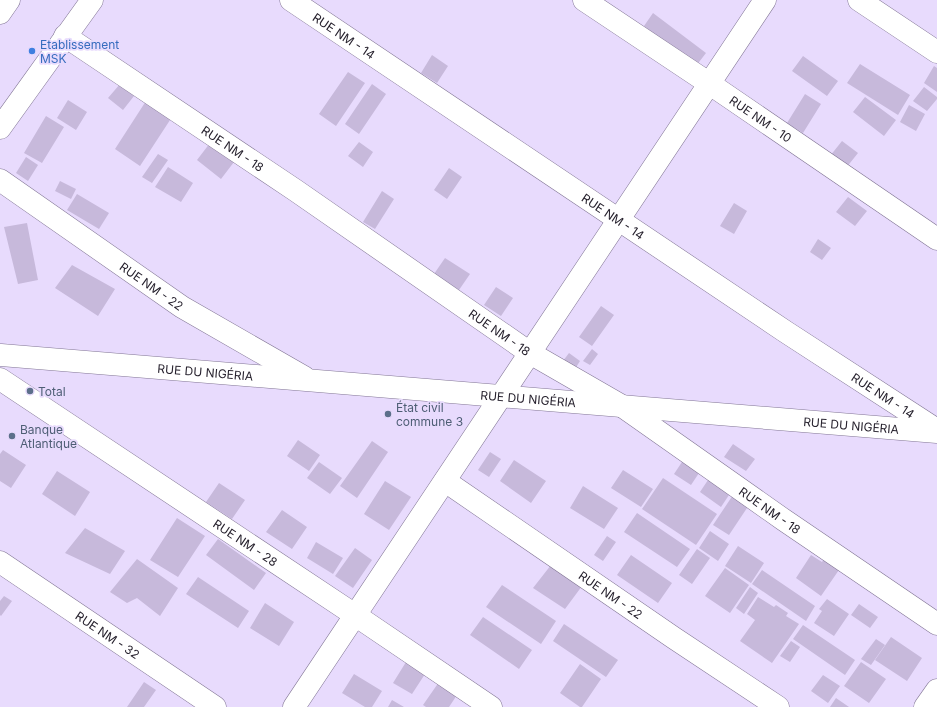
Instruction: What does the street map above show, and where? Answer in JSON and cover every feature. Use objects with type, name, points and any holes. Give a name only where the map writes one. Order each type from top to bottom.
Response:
[{"type":"street","points":[[0,13],[9,0]]},
{"type":"street","points":[[0,128],[92,0]]},
{"type":"street","name":"RUE NM - 14","points":[[291,0],[786,332],[937,431]]},
{"type":"street","name":"RUE NM - 10","points":[[584,0],[937,239]]},
{"type":"street","points":[[294,707],[765,0]]},
{"type":"street","points":[[859,0],[937,52]]},
{"type":"street","name":"RUE NM - 18","points":[[65,36],[295,190],[530,353],[622,406],[784,520],[937,624]]},
{"type":"street","name":"RUE NM - 22","points":[[0,180],[182,307],[310,380]]},
{"type":"street","name":"RUE DU NIGÉRIA","points":[[0,354],[937,431]]},
{"type":"street","name":"RUE NM - 28","points":[[0,379],[491,707]]},
{"type":"street","name":"RUE NM - 22","points":[[445,481],[778,707]]},
{"type":"street","name":"RUE NM - 32","points":[[0,562],[215,707]]},
{"type":"street","points":[[925,707],[937,690]]},
{"type":"building","points":[[653,13],[706,53],[696,66],[644,26]]},
{"type":"building","points":[[432,55],[448,66],[437,83],[421,73]]},
{"type":"building","points":[[803,56],[838,81],[827,96],[792,71]]},
{"type":"building","points":[[860,64],[910,95],[898,115],[847,83]]},
{"type":"building","points":[[934,66],[937,68],[937,92],[924,83]]},
{"type":"building","points":[[348,72],[365,83],[336,126],[319,114]]},
{"type":"building","points":[[120,84],[134,96],[123,110],[108,98]]},
{"type":"building","points":[[372,84],[386,94],[359,134],[345,124]]},
{"type":"building","points":[[924,87],[937,97],[927,111],[913,101]]},
{"type":"building","points":[[805,94],[821,104],[803,133],[787,123]]},
{"type":"building","points":[[865,97],[896,120],[884,136],[853,112]]},
{"type":"building","points":[[68,100],[87,112],[76,130],[57,118]]},
{"type":"building","points":[[146,101],[172,117],[140,166],[115,149]]},
{"type":"building","points":[[909,105],[925,114],[916,131],[900,122]]},
{"type":"building","points":[[46,116],[64,127],[42,163],[24,153]]},
{"type":"building","points":[[842,141],[858,153],[846,168],[830,156]]},
{"type":"building","points":[[359,142],[373,152],[363,167],[348,156]]},
{"type":"building","points":[[210,143],[234,162],[221,179],[197,160]]},
{"type":"building","points":[[158,154],[168,160],[152,183],[142,177]]},
{"type":"building","points":[[26,157],[38,165],[28,181],[16,173]]},
{"type":"building","points":[[168,167],[193,183],[181,202],[155,187]]},
{"type":"building","points":[[449,168],[462,177],[447,199],[434,190]]},
{"type":"building","points":[[60,181],[76,189],[71,199],[55,191]]},
{"type":"building","points":[[382,191],[394,199],[375,229],[363,222]]},
{"type":"building","points":[[77,194],[109,213],[99,229],[67,210]]},
{"type":"building","points":[[848,197],[867,211],[855,226],[836,212]]},
{"type":"building","points":[[734,203],[747,211],[734,234],[720,226]]},
{"type":"building","points":[[27,223],[38,280],[18,284],[4,227]]},
{"type":"building","points":[[818,239],[831,248],[822,260],[810,252]]},
{"type":"building","points":[[445,258],[470,274],[459,290],[434,274]]},
{"type":"building","points":[[72,265],[115,289],[98,316],[55,288]]},
{"type":"building","points":[[496,287],[513,298],[501,316],[484,305]]},
{"type":"building","points":[[601,306],[614,315],[592,346],[579,337]]},
{"type":"building","points":[[592,349],[598,354],[590,365],[583,361]]},
{"type":"building","points":[[569,353],[580,361],[575,369],[563,361]]},
{"type":"building","points":[[298,440],[320,455],[309,471],[287,456]]},
{"type":"building","points":[[372,441],[388,452],[357,498],[340,486]]},
{"type":"building","points":[[733,444],[755,459],[746,471],[724,457]]},
{"type":"building","points":[[3,450],[26,465],[11,488],[0,481],[0,454]]},
{"type":"building","points":[[490,452],[501,459],[489,477],[478,470]]},
{"type":"building","points":[[684,459],[701,470],[691,485],[674,474]]},
{"type":"building","points":[[514,460],[546,481],[531,503],[500,481]]},
{"type":"building","points":[[319,462],[342,478],[330,494],[307,478]]},
{"type":"building","points":[[623,470],[653,489],[641,507],[611,488]]},
{"type":"building","points":[[57,471],[90,492],[75,516],[42,494]]},
{"type":"building","points":[[710,477],[731,492],[721,507],[700,492]]},
{"type":"building","points":[[663,478],[717,514],[696,545],[642,509]]},
{"type":"building","points":[[385,481],[411,497],[389,530],[364,514]]},
{"type":"building","points":[[219,483],[245,500],[232,519],[206,502]]},
{"type":"building","points":[[583,486],[618,508],[604,529],[570,508]]},
{"type":"building","points":[[733,495],[749,505],[729,535],[713,525]]},
{"type":"building","points":[[282,510],[307,527],[292,549],[266,532]]},
{"type":"building","points":[[637,513],[690,549],[677,567],[624,532]]},
{"type":"building","points":[[177,518],[205,536],[178,577],[150,560]]},
{"type":"building","points":[[85,528],[125,551],[110,574],[65,553]]},
{"type":"building","points":[[710,531],[729,544],[718,561],[699,548]]},
{"type":"building","points":[[607,536],[616,542],[603,561],[594,555]]},
{"type":"building","points":[[218,539],[266,573],[254,590],[206,555]]},
{"type":"building","points":[[316,542],[343,558],[333,574],[307,558]]},
{"type":"building","points":[[738,546],[764,563],[751,583],[725,566]]},
{"type":"building","points":[[355,548],[372,560],[353,588],[335,576]]},
{"type":"building","points":[[697,549],[710,558],[692,584],[679,575]]},
{"type":"building","points":[[631,555],[672,583],[658,603],[617,575]]},
{"type":"building","points":[[811,555],[822,562],[826,556],[841,567],[821,596],[796,578]]},
{"type":"building","points":[[137,559],[178,588],[160,616],[137,598],[127,603],[110,592]]},
{"type":"building","points":[[551,565],[585,582],[565,609],[533,588]]},
{"type":"building","points":[[725,568],[749,585],[730,613],[705,596]]},
{"type":"building","points":[[762,570],[815,606],[806,621],[752,584]]},
{"type":"building","points":[[198,577],[249,611],[238,628],[186,594]]},
{"type":"building","points":[[502,585],[556,621],[541,644],[486,607]]},
{"type":"building","points":[[750,587],[758,593],[744,614],[736,608]]},
{"type":"building","points":[[4,596],[12,601],[1,616],[0,601]]},
{"type":"building","points":[[758,597],[774,607],[776,605],[788,613],[786,616],[799,624],[772,663],[740,641],[755,620],[747,614]]},
{"type":"building","points":[[827,599],[849,614],[834,636],[814,623],[822,611],[819,609]]},
{"type":"building","points":[[265,603],[294,622],[279,646],[250,628]]},
{"type":"building","points":[[859,604],[878,617],[870,628],[851,615]]},
{"type":"building","points":[[483,617],[532,650],[519,669],[470,635]]},
{"type":"building","points":[[564,624],[618,660],[606,677],[553,641]]},
{"type":"building","points":[[803,625],[855,660],[845,675],[793,639]]},
{"type":"building","points":[[891,637],[922,658],[907,681],[875,660]]},
{"type":"building","points":[[876,639],[885,645],[871,665],[861,659]]},
{"type":"building","points":[[791,641],[800,647],[790,662],[780,656]]},
{"type":"building","points":[[406,662],[425,674],[412,694],[393,683]]},
{"type":"building","points":[[861,662],[886,679],[869,703],[844,686]]},
{"type":"building","points":[[580,664],[601,679],[582,707],[560,693]]},
{"type":"building","points":[[354,674],[382,691],[372,707],[365,707],[342,693]]},
{"type":"building","points":[[823,675],[840,686],[828,703],[811,691]]},
{"type":"building","points":[[144,682],[156,690],[144,707],[127,707]]},
{"type":"building","points":[[439,682],[457,695],[449,707],[426,707],[423,705]]},
{"type":"building","points":[[836,698],[849,707],[830,707]]},
{"type":"building","points":[[392,700],[404,707],[388,707]]},
{"type":"place","name":"Etablissement MSK","points":[[32,51]]},
{"type":"place","name":"Total","points":[[30,391]]},
{"type":"place","name":"État civil commune 3","points":[[388,414]]},
{"type":"place","name":"Banque Atlantique","points":[[12,436]]}]
